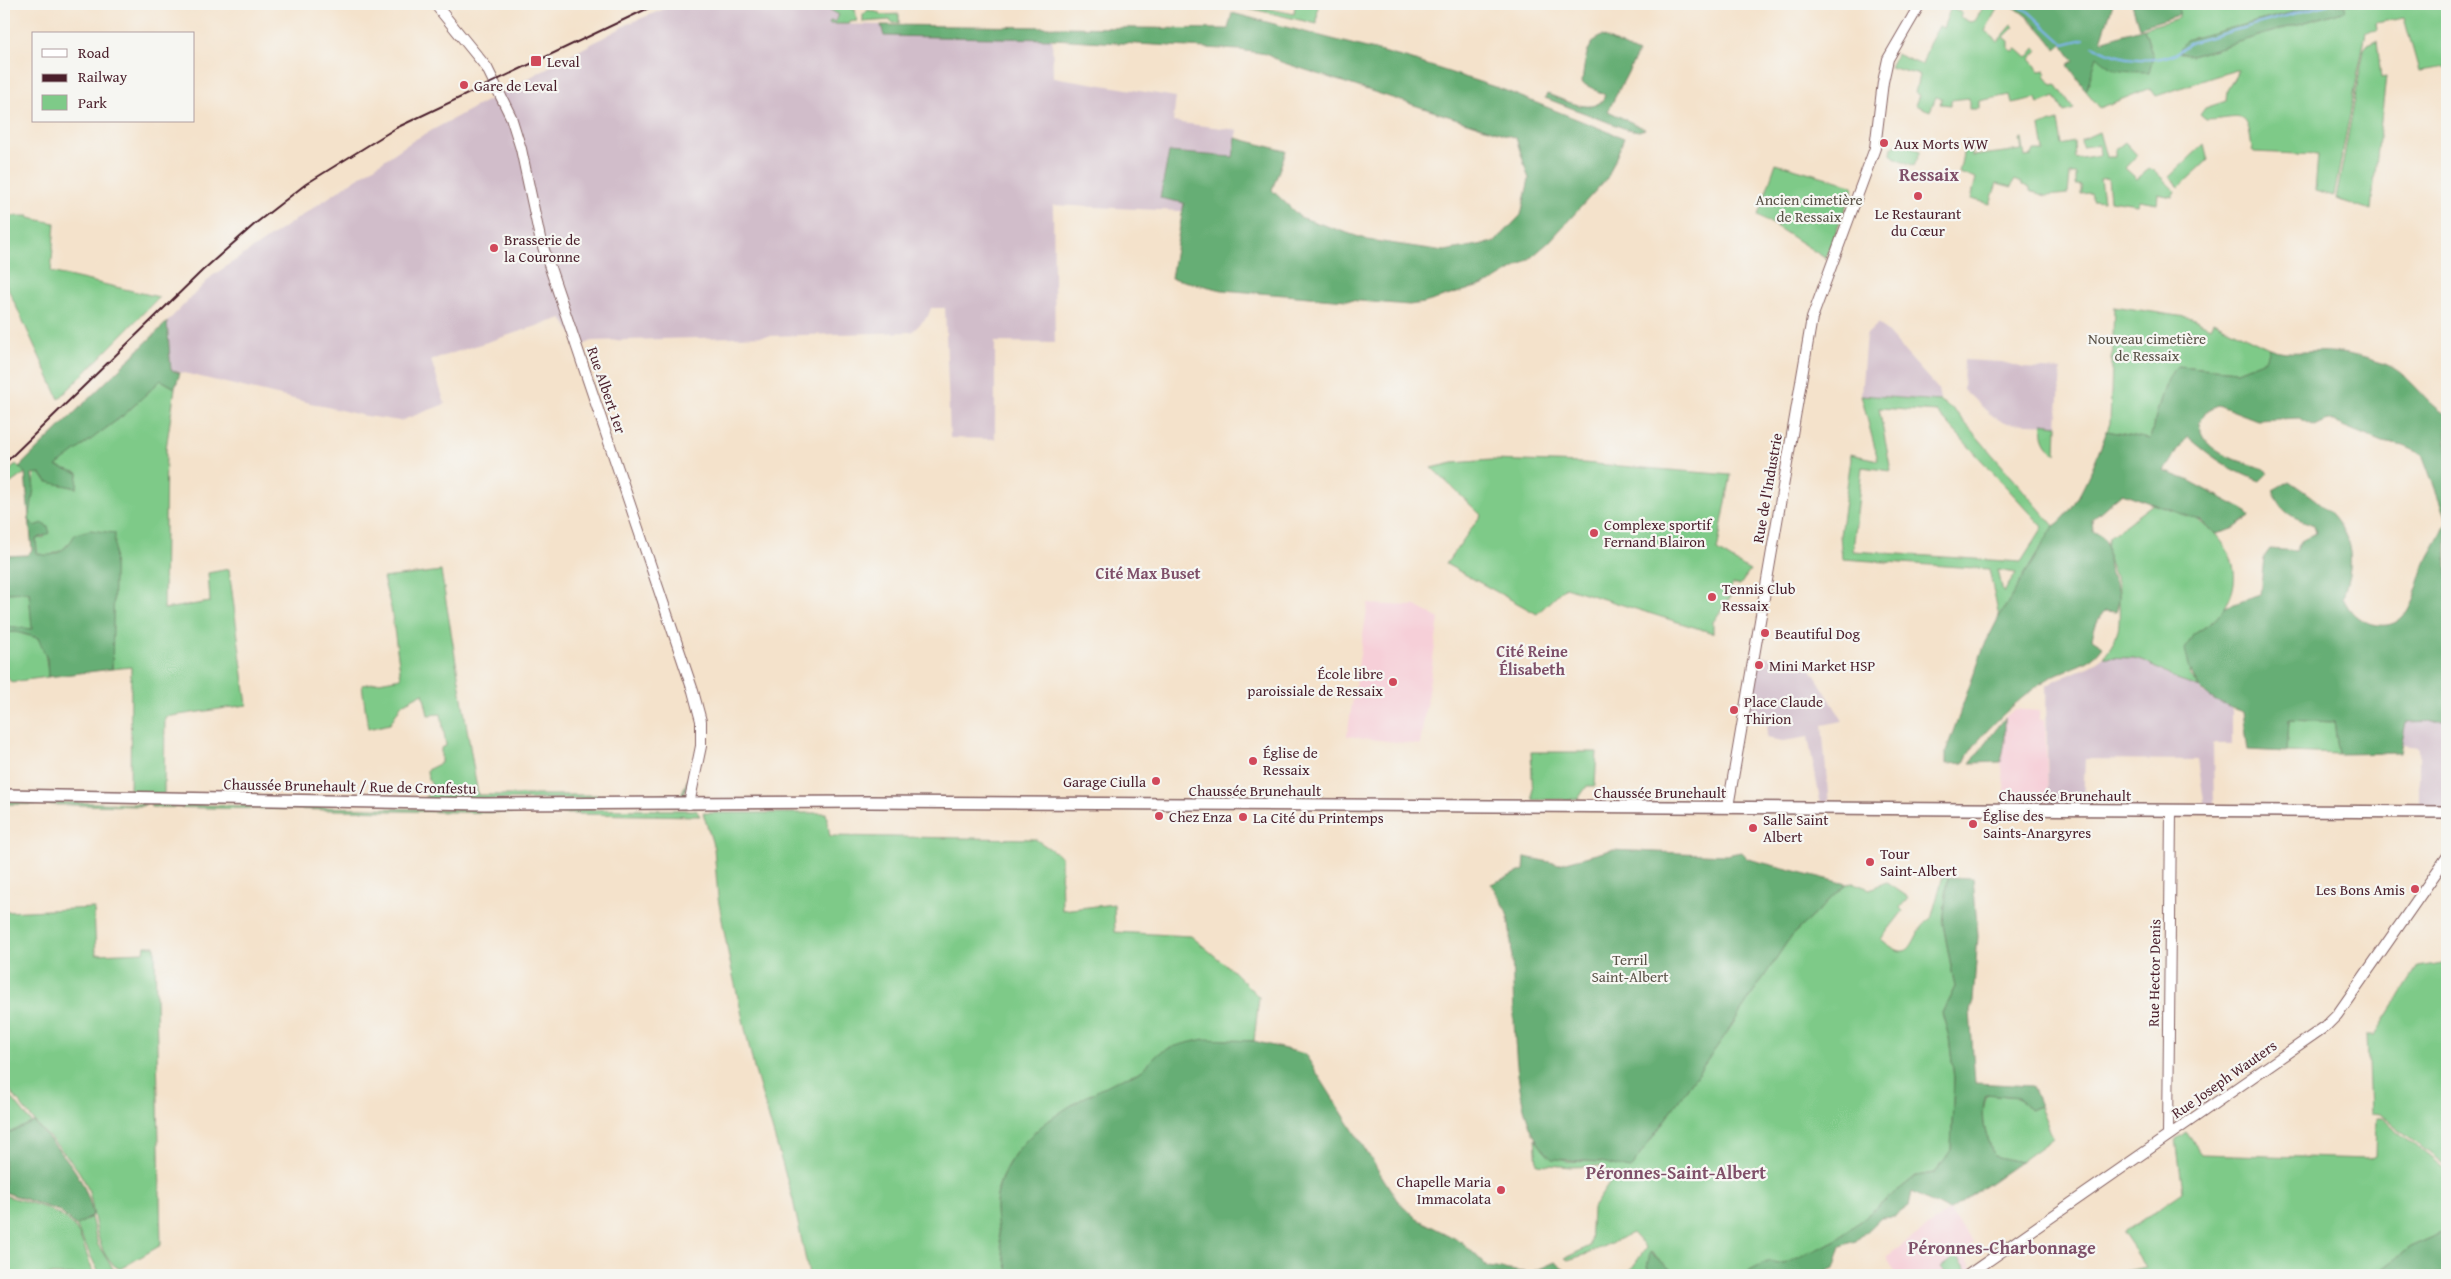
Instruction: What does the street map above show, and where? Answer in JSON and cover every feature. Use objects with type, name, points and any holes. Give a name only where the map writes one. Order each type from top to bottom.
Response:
[{"type":"main road","name":"Chaussée Brunehault / Rue de Cronfestu","points":[[4,795],[389,803],[693,804]]},
{"type":"main road","name":"Chaussée Brunehault","points":[[693,804],[872,803],[2447,812]]},
{"type":"street","name":"Rue Albert 1er","points":[[435,4],[487,68],[497,86],[517,133],[540,238],[699,714],[701,746],[693,804]]},
{"type":"street","name":"Rue de l'Industrie","points":[[1728,807],[1812,318],[1864,182],[1878,136],[1883,82],[1888,59],[1920,4]]},
{"type":"street","name":"Rue Hector Denis","points":[[2168,1136],[2171,810]]},
{"type":"street","name":"Rue Joseph Wauters","points":[[1968,1275],[2326,1026],[2337,1015],[2447,856]]},
{"type":"shaded area","points":[[676,4],[830,4],[829,9],[839,15],[835,22],[830,24],[1052,28],[1053,77],[1176,97],[1173,122],[1238,130],[1221,216],[1180,211],[1053,205],[1055,343],[995,342],[995,439],[950,438],[945,308],[931,308],[928,316],[912,332],[592,341],[585,344],[582,349],[562,318],[431,360],[445,404],[400,421],[361,415],[171,370],[167,322],[212,276],[414,140],[630,23]]},
{"type":"shaded area","points":[[1879,323],[1938,389],[1940,401],[1861,395],[1866,335]]},
{"type":"shaded area","points":[[1964,360],[2002,362],[2024,368],[2061,370],[2057,425],[2004,423],[1990,414],[1963,389]]},
{"type":"shaded area","name":"École libre paroissiale de Ressaix","points":[[1368,604],[1416,606],[1439,619],[1420,745],[1347,736]]},
{"type":"shaded area","points":[[1757,655],[1808,664],[1843,721],[1822,725],[1829,805],[1821,805],[1808,737],[1783,741],[1766,738],[1768,724],[1745,719]]},
{"type":"shaded area","points":[[2103,657],[2135,658],[2145,661],[2177,680],[2200,688],[2203,693],[2232,709],[2232,744],[2213,744],[2214,807],[2205,808],[2198,760],[2085,759],[2083,803],[2048,804],[2046,686],[2090,666]]},
{"type":"shaded area","points":[[2015,709],[2039,711],[2040,720],[2045,719],[2048,802],[2007,802],[2001,763],[2005,742],[2005,717]]},
{"type":"shaded area","points":[[2447,721],[2447,809],[2419,808],[2419,747],[2402,745],[2405,722]]},
{"type":"shaded area","points":[[1949,1211],[1974,1243],[1963,1251],[1972,1268],[1961,1275],[1897,1275],[1886,1257]]},
{"type":"green space","points":[[830,4],[851,4],[852,9],[855,9],[857,21],[849,22],[849,24],[829,24],[830,21],[835,22],[839,15],[829,9]]},
{"type":"green space","points":[[1231,4],[1246,4],[1294,14],[1295,4],[1318,4],[1317,24]]},
{"type":"green space","points":[[1985,4],[1997,9],[1985,31],[1998,41],[2012,25],[2014,27],[2004,37],[2009,41],[2009,49],[2013,51],[2017,49],[2027,58],[2036,47],[2038,50],[2030,59],[2040,71],[2046,70],[2047,74],[2045,76],[2052,85],[2056,84],[2074,109],[2064,112],[2055,97],[2038,104],[2036,98],[2012,103],[2010,95],[1979,101],[1979,109],[1969,109],[1969,98],[1951,100],[1951,105],[1940,104],[1942,98],[1936,97],[1930,111],[1915,105],[1919,95],[1915,93],[1919,75],[1890,67],[1896,54],[1922,65],[1929,44],[1939,26],[1943,28],[1951,7],[1962,13],[1960,17],[1970,22],[1975,21]]},
{"type":"green space","points":[[2009,4],[2113,4],[2101,41],[2144,28],[2153,57],[2149,72],[2120,71],[2097,56],[2086,91],[2068,65],[2074,61],[2062,44],[2056,49],[2035,24]]},
{"type":"green space","points":[[2132,4],[2179,4],[2179,15],[2139,27]]},
{"type":"green space","points":[[2179,4],[2324,4],[2186,40],[2191,56],[2346,10],[2344,4],[2447,4],[2447,67],[2419,71],[2404,18],[2376,23],[2377,30],[2366,32],[2334,196],[2315,191],[2318,155],[2254,152],[2248,127],[2241,118],[2206,120],[2200,115],[2205,108],[2226,101],[2227,90],[2239,70],[2156,96],[2150,88],[2100,108],[2086,91],[2096,56],[2153,57],[2144,28],[2179,18]]},
{"type":"green space","points":[[2324,4],[2344,4],[2346,10],[2191,56],[2178,52],[2186,40]]},
{"type":"green space","points":[[868,10],[880,13],[880,15],[899,14],[899,23],[893,23],[890,20],[863,22],[863,15]]},
{"type":"green space","points":[[1232,13],[1409,59],[1504,90],[1624,138],[1608,177],[1549,242],[1527,261],[1490,283],[1424,303],[1409,305],[1222,290],[1171,278],[1184,203],[1160,198],[1169,152],[1233,157],[1236,138],[1286,151],[1272,190],[1300,217],[1368,240],[1444,251],[1495,242],[1521,215],[1529,179],[1516,138],[1281,62],[1267,54],[1239,50],[1053,39],[884,36],[881,25],[1228,29]]},
{"type":"green space","points":[[1602,36],[1638,53],[1608,111],[1645,129],[1639,131],[1626,129],[1545,98],[1547,94],[1570,103],[1587,106],[1601,102],[1605,95],[1582,83],[1586,56],[1596,39]]},
{"type":"green space","points":[[2377,40],[2381,78],[2386,77],[2371,210],[2336,199],[2364,49],[2368,44]]},
{"type":"green space","points":[[2058,120],[2062,145],[2074,142],[2075,159],[2100,155],[2099,145],[2082,147],[2081,140],[2099,132],[2106,157],[2115,157],[2115,150],[2125,142],[2137,155],[2125,168],[2137,179],[2149,169],[2154,170],[2175,191],[2172,197],[2158,194],[2157,203],[2139,200],[2137,204],[2110,200],[2108,178],[2100,179],[2103,201],[2093,200],[2091,193],[2081,194],[2081,185],[2076,185],[2076,174],[2070,174],[2068,194],[2046,196],[2030,191],[2030,187],[2022,185],[2022,183],[2015,180],[2012,187],[1997,183],[1990,204],[1971,199],[1976,178],[1959,173],[1966,140],[1971,141],[1972,156],[2022,150],[2020,139],[2022,139],[2025,157],[2032,156],[2034,151],[2044,151],[2040,126]]},
{"type":"green space","points":[[1904,143],[1921,151],[1914,166],[1894,157],[1891,153],[1892,147],[1896,144]]},
{"type":"green space","points":[[2204,144],[2208,160],[2179,187],[2169,177]]},
{"type":"green space","name":"Ancien cimetière de Ressaix","points":[[1776,163],[1852,185],[1854,188],[1825,258],[1758,215]]},
{"type":"green space","points":[[4,216],[29,216],[29,218],[55,223],[51,272],[159,297],[59,399],[4,280]]},
{"type":"green space","name":"Nouveau cimetière de Ressaix","points":[[2114,306],[2192,318],[2210,327],[2213,321],[2269,348],[2266,360],[2237,371],[2177,366],[2164,389],[2150,440],[2107,431],[2110,423]]},
{"type":"green space","points":[[167,322],[171,370],[180,373],[175,388],[161,380],[125,414],[56,466],[78,473],[77,488],[47,482],[40,473],[32,474],[34,488],[29,519],[25,473],[19,467]]},
{"type":"green space","points":[[2269,348],[2284,352],[2342,353],[2379,362],[2407,378],[2430,402],[2447,415],[2447,521],[2422,454],[2404,446],[2382,442],[2328,420],[2315,426],[2299,418],[2257,420],[2218,405],[2208,410],[2199,423],[2202,434],[2207,442],[2224,455],[2265,469],[2268,473],[2260,481],[2240,473],[2230,468],[2187,436],[2164,471],[2188,480],[2246,511],[2250,517],[2233,529],[2216,534],[2202,521],[2122,493],[2092,519],[2093,531],[2103,537],[2107,544],[2109,567],[2119,592],[2116,612],[2105,611],[2098,620],[2093,632],[2092,639],[2103,646],[2086,662],[2051,677],[2029,693],[1990,728],[1978,741],[1964,763],[1946,764],[1946,751],[1984,646],[1999,617],[2054,526],[2071,509],[2078,497],[2092,469],[2107,431],[2150,439],[2164,389],[2177,366],[2237,371],[2265,360]]},
{"type":"green space","points":[[161,380],[175,388],[166,449],[164,609],[210,602],[208,573],[229,569],[247,705],[165,717],[164,794],[130,794],[131,667],[112,669],[114,533],[72,540],[62,550],[46,557],[37,553],[36,539],[45,537],[29,520],[35,472],[40,473],[44,479],[76,488],[78,473],[55,466],[125,414]]},
{"type":"green space","points":[[1861,395],[1940,401],[1954,410],[2054,526],[1999,617],[1989,569],[1842,559],[1840,535],[1851,459],[1850,454],[1878,460]],"holes":[[[1879,408],[1937,412],[2043,527],[2021,562],[1853,551],[1862,467],[1891,471]],[[1998,570],[2016,573],[2004,592],[2003,592]]]},
{"type":"green space","points":[[2043,423],[2057,425],[2056,454],[2045,440]]},
{"type":"green space","name":"Complexe sportif Fernand Blairon","points":[[1491,460],[1583,463],[1731,475],[1717,551],[1750,571],[1740,585],[1733,584],[1727,593],[1731,596],[1713,622],[1713,633],[1565,587],[1537,614],[1446,564],[1481,515],[1432,468],[1453,463]]},
{"type":"green space","points":[[16,464],[25,473],[4,488],[4,477]]},
{"type":"green space","points":[[2289,481],[2312,497],[2333,516],[2347,539],[2350,553],[2350,568],[2343,598],[2355,615],[2373,624],[2387,625],[2397,621],[2405,614],[2416,592],[2428,558],[2447,521],[2447,721],[2406,722],[2400,753],[2339,754],[2334,722],[2289,720],[2287,752],[2248,750],[2243,712],[2219,702],[2202,691],[2192,674],[2185,649],[2193,635],[2214,621],[2225,607],[2260,595],[2264,557],[2270,549],[2296,551],[2301,541],[2316,533],[2314,525],[2293,516],[2284,509],[2273,490]]},
{"type":"green space","points":[[2153,504],[2189,515],[2205,525],[2219,538],[2229,553],[2234,570],[2233,588],[2222,612],[2193,635],[2190,675],[2200,688],[2177,680],[2145,661],[2134,658],[2103,657],[2115,638],[2119,619],[2119,587],[2107,551],[2109,537]]},
{"type":"green space","points":[[29,520],[34,526],[42,523],[48,527],[50,533],[36,539],[37,553],[43,555],[59,552],[75,534],[90,530],[115,533],[112,669],[48,677],[47,659],[38,638],[16,632],[4,633],[4,626],[32,629],[29,592],[4,593],[4,556],[27,555],[32,550]]},
{"type":"green space","points":[[441,571],[478,795],[681,795],[691,772],[683,796],[681,798],[426,800],[426,796],[431,795],[431,783],[428,780],[427,770],[441,763],[441,748],[446,746],[441,714],[428,715],[423,693],[402,704],[390,724],[368,729],[362,685],[401,678],[391,608],[383,578]]},
{"type":"green space","points":[[29,592],[33,629],[4,626],[4,593]]},
{"type":"green space","points":[[16,632],[38,638],[47,662],[48,677],[11,682],[4,673],[4,633]]},
{"type":"green space","points":[[2005,718],[2005,742],[2001,762],[1970,763]]},
{"type":"green space","points":[[2289,720],[2334,722],[2339,754],[2287,752]]},
{"type":"green space","points":[[1531,752],[1597,752],[1595,786],[1587,786],[1578,799],[1533,800]]},
{"type":"green space","points":[[4,801],[146,804],[142,806],[4,804]]},
{"type":"green space","points":[[150,804],[424,809],[696,810],[700,816],[151,807]]},
{"type":"green space","points":[[703,813],[826,813],[830,836],[1035,839],[1061,856],[1062,910],[1114,904],[1115,932],[1191,936],[1233,971],[1259,997],[1254,1041],[1194,1042],[1171,1049],[1155,1057],[1142,1071],[1117,1081],[1070,1107],[1047,1122],[1027,1140],[1010,1161],[1000,1183],[996,1208],[1001,1242],[1009,1275],[911,1275],[910,1270],[871,1275],[809,1275],[793,1200],[754,1068],[729,958],[718,898],[714,848]]},
{"type":"green space","name":"Terril Saint-Albert","points":[[1611,850],[1726,855],[1741,852],[1748,859],[1847,884],[1791,936],[1726,1034],[1630,1169],[1601,1162],[1552,1159],[1536,1139],[1525,1112],[1519,1080],[1515,1046],[1511,945],[1508,918],[1491,884],[1524,870],[1525,857],[1559,864]]},
{"type":"green space","points":[[1943,876],[1948,877],[1943,924],[1955,987],[1942,1013],[1949,1037],[1954,1078],[1951,1151],[1935,1173],[1916,1176],[1835,1241],[1798,1259],[1784,1264],[1769,1261],[1742,1275],[1677,1275],[1651,1252],[1647,1267],[1657,1275],[1627,1275],[1646,1248],[1632,1233],[1587,1254],[1568,1260],[1565,1258],[1590,1246],[1592,1209],[1615,1175],[1599,1166],[1571,1167],[1537,1164],[1535,1139],[1542,1148],[1556,1158],[1570,1161],[1614,1164],[1630,1169],[1726,1034],[1791,936],[1847,884],[1854,883],[1870,889],[1886,882],[1908,897],[1900,908],[1903,911],[1881,939],[1893,948],[1901,951],[1907,950],[1924,925],[1931,919]]},
{"type":"green space","points":[[1948,877],[1973,878],[1978,936],[1973,1001],[1970,1011],[1975,1083],[2032,1086],[2040,1106],[2030,1110],[2019,1097],[1986,1094],[1983,1118],[1994,1156],[2020,1162],[1949,1211],[1912,1192],[1909,1206],[1895,1216],[1881,1217],[1856,1241],[1841,1246],[1834,1268],[1818,1275],[1742,1275],[1769,1261],[1784,1264],[1835,1241],[1916,1176],[1935,1173],[1951,1150],[1954,1078],[1949,1037],[1942,1013],[1955,987],[1943,924]]},
{"type":"green space","points":[[94,908],[96,954],[144,952],[145,946],[155,946],[161,1245],[120,1269],[111,1263],[105,1255],[97,1233],[91,1199],[84,1180],[67,1156],[40,1128],[4,1083],[4,912]]},
{"type":"green space","points":[[2447,962],[2447,1167],[2380,1114],[2370,1113],[2367,1035],[2375,1035],[2418,967]]},
{"type":"green space","points":[[1204,1039],[1254,1041],[1305,1054],[1397,1200],[1417,1219],[1462,1242],[1488,1267],[1530,1273],[1555,1262],[1569,1272],[1570,1275],[1009,1275],[1002,1250],[996,1208],[1000,1184],[1009,1163],[1022,1145],[1039,1128],[1058,1114],[1100,1089],[1141,1071],[1159,1053],[1178,1045]]},
{"type":"green space","points":[[4,1088],[32,1123],[4,1135]]},
{"type":"green space","points":[[1987,1094],[2019,1097],[2030,1110],[2040,1106],[2053,1138],[2020,1162],[1994,1156],[1986,1133],[1984,1118]]},
{"type":"green space","points":[[2376,1118],[2382,1118],[2447,1171],[2447,1231],[2410,1247],[2375,1275],[2106,1275],[2146,1267],[2123,1233],[2183,1192],[2176,1139],[2186,1132],[2202,1154],[2369,1159],[2375,1156]]},
{"type":"green space","points":[[34,1122],[70,1164],[84,1186],[93,1215],[76,1226],[59,1211],[4,1192],[4,1135]]},
{"type":"green space","points":[[4,1195],[46,1208],[65,1218],[73,1225],[79,1234],[94,1275],[4,1275]]},
{"type":"green space","points":[[91,1217],[98,1245],[117,1275],[100,1275],[76,1226]]},
{"type":"green space","points":[[2447,1231],[2447,1275],[2375,1275],[2410,1247]]},
{"type":"green space","points":[[1650,1252],[1677,1275],[1657,1275],[1647,1267]]},
{"type":"green space","points":[[1957,1255],[1968,1271],[1961,1275],[1948,1275],[1941,1267]]},
{"type":"waterway","points":[[2015,4],[2029,12],[2064,44],[2084,39]]},
{"type":"waterway","points":[[2093,46],[2129,58],[2155,59],[2179,51],[2189,43],[2329,4]]},
{"type":"railway","points":[[4,464],[202,271],[256,223],[306,184],[396,128],[657,4]]},
{"type":"place","name":"Leval","points":[[536,61]]},
{"type":"place","name":"Gare de Leval","points":[[464,85]]},
{"type":"place","name":"Aux Morts WW","points":[[1884,143]]},
{"type":"place","name":"Le Restaurant du Cœur","points":[[1918,196]]},
{"type":"place","name":"Brasserie de la Couronne","points":[[494,248]]},
{"type":"place","name":"Complexe sportif Fernand Blairon","points":[[1594,533]]},
{"type":"place","name":"Tennis Club Ressaix","points":[[1712,597]]},
{"type":"place","name":"Beautiful Dog","points":[[1765,633]]},
{"type":"place","name":"Mini Market HSP","points":[[1759,665]]},
{"type":"place","name":"École libre paroissiale de Ressaix","points":[[1393,682]]},
{"type":"place","name":"Place Claude Thirion","points":[[1734,710]]},
{"type":"place","name":"Église de Ressaix","points":[[1253,761]]},
{"type":"place","name":"Garage Ciulla","points":[[1156,781]]},
{"type":"place","name":"Chez Enza","points":[[1159,816]]},
{"type":"place","name":"La Cité du Printemps","points":[[1243,817]]},
{"type":"place","name":"Église des Saints-Anargyres","points":[[1973,824]]},
{"type":"place","name":"Salle Saint Albert","points":[[1753,828]]},
{"type":"place","name":"Tour Saint-Albert","points":[[1870,862]]},
{"type":"place","name":"Les Bons Amis","points":[[2415,889]]},
{"type":"place","name":"Chapelle Maria Immacolata","points":[[1501,1190]]},
{"type":"district","name":"Ressaix","points":[[1929,174]]},
{"type":"district","name":"Cité Max Buset","points":[[1148,573]]},
{"type":"district","name":"Cité Reine Élisabeth","points":[[1532,660]]},
{"type":"district","name":"Péronnes-Saint-Albert","points":[[1676,1172]]},
{"type":"district","name":"Péronnes-Charbonnage","points":[[2002,1247]]}]
